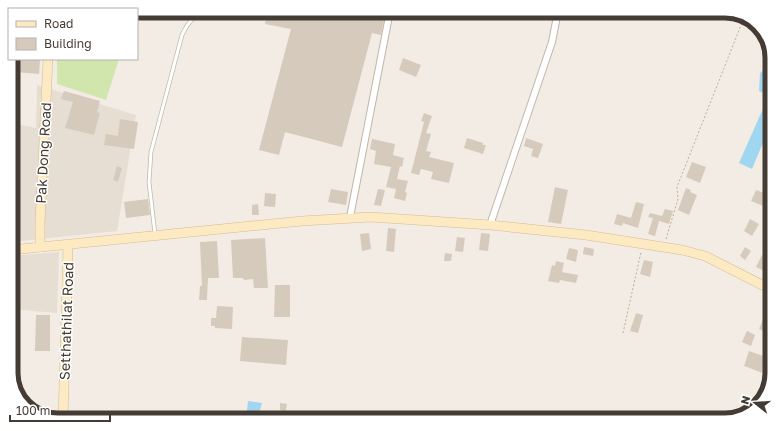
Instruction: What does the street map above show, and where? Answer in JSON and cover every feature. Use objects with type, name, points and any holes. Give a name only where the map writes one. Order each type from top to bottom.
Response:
[{"type":"street","points":[[350,217],[389,18]]},
{"type":"street","points":[[490,225],[552,42],[557,18]]},
{"type":"street","name":"Pak Dong Road","points":[[40,247],[48,60]]},
{"type":"street","points":[[18,249],[302,220],[371,217],[490,225],[586,235],[682,250],[705,256],[765,286]]},
{"type":"street","name":"Setthathilat Road","points":[[63,413],[68,245]]},
{"type":"lane","points":[[155,236],[149,182],[151,152],[182,35],[187,23],[193,18]]},
{"type":"path","points":[[664,247],[678,199],[677,187],[742,22]]},
{"type":"path","points":[[623,333],[643,244]]},
{"type":"shaded area","points":[[37,85],[136,115],[117,231],[18,241],[18,124],[36,128]]},
{"type":"shaded area","points":[[59,252],[57,313],[18,310],[18,255]]},
{"type":"green space","points":[[57,60],[119,60],[106,100],[57,84]]},
{"type":"water","points":[[765,69],[765,94],[759,91],[760,73]]},
{"type":"water","points":[[765,104],[765,138],[752,169],[739,163]]},
{"type":"water","points":[[248,401],[262,403],[259,413],[247,413]]},
{"type":"building","points":[[266,18],[384,18],[381,35],[372,33],[342,147],[285,132],[279,155],[259,150],[291,29],[265,24]]},
{"type":"building","points":[[403,58],[421,65],[416,77],[399,70]]},
{"type":"building","points":[[19,60],[40,60],[39,74],[18,72]]},
{"type":"building","points":[[64,91],[100,101],[97,112],[100,113],[94,135],[65,128],[73,102],[61,99]]},
{"type":"building","points":[[424,113],[432,116],[426,133],[431,134],[426,151],[431,152],[429,157],[454,163],[449,183],[431,179],[433,172],[421,169],[419,175],[411,173],[424,122],[421,121]]},
{"type":"building","points":[[120,119],[138,122],[134,149],[104,145],[106,134],[118,136]]},
{"type":"building","points":[[467,138],[486,145],[483,154],[464,148]]},
{"type":"building","points":[[526,138],[543,144],[538,158],[531,156],[533,149],[524,146]]},
{"type":"building","points":[[372,139],[395,144],[393,155],[404,158],[402,167],[400,166],[397,179],[408,181],[405,192],[407,193],[405,201],[394,198],[396,189],[386,187],[391,167],[374,164],[376,151],[370,149]]},
{"type":"building","points":[[692,162],[706,167],[700,183],[686,177]]},
{"type":"building","points":[[117,166],[122,168],[118,182],[113,180]]},
{"type":"building","points":[[555,187],[568,190],[561,224],[548,222]]},
{"type":"building","points":[[686,188],[691,190],[690,192],[697,195],[689,215],[678,210]]},
{"type":"building","points":[[331,189],[348,192],[346,205],[328,202]]},
{"type":"building","points":[[378,189],[385,190],[381,206],[374,205]]},
{"type":"building","points":[[756,190],[765,193],[765,207],[751,201]]},
{"type":"building","points":[[265,193],[276,194],[275,207],[264,206]]},
{"type":"building","points":[[148,199],[150,215],[126,218],[124,202]]},
{"type":"building","points":[[636,202],[644,204],[638,228],[623,223],[622,226],[614,224],[617,214],[631,218]]},
{"type":"building","points":[[258,204],[259,215],[252,215],[252,205]]},
{"type":"building","points":[[665,209],[673,211],[669,224],[659,221],[655,236],[648,234],[653,218],[648,217],[650,213],[662,216]]},
{"type":"building","points":[[750,219],[759,224],[752,236],[744,231]]},
{"type":"building","points":[[388,228],[396,229],[394,252],[386,251]]},
{"type":"building","points":[[369,233],[371,249],[362,251],[360,234]]},
{"type":"building","points":[[481,233],[490,234],[488,251],[479,250]]},
{"type":"building","points":[[457,237],[465,238],[463,252],[455,251]]},
{"type":"building","points":[[265,238],[268,288],[254,288],[253,279],[244,280],[243,278],[233,278],[231,240]]},
{"type":"building","points":[[217,241],[219,278],[208,278],[207,300],[199,300],[200,286],[202,286],[200,242]]},
{"type":"building","points":[[584,247],[594,249],[593,256],[583,254]]},
{"type":"building","points":[[745,247],[751,251],[745,260],[740,256]]},
{"type":"building","points":[[569,248],[578,250],[576,262],[566,259]]},
{"type":"building","points":[[445,253],[452,254],[451,261],[444,261]]},
{"type":"building","points":[[762,255],[765,256],[765,272],[756,267]]},
{"type":"building","points":[[644,260],[653,262],[650,277],[640,274]]},
{"type":"building","points":[[556,261],[564,263],[562,272],[578,275],[576,283],[560,280],[559,283],[548,281],[552,265],[555,266]]},
{"type":"building","points":[[275,285],[290,285],[290,317],[274,317]]},
{"type":"building","points":[[217,306],[233,307],[232,329],[215,328],[215,326],[211,326],[211,318],[216,318]]},
{"type":"building","points":[[636,313],[643,315],[638,333],[630,331]]},
{"type":"building","points":[[765,314],[765,331],[759,329]]},
{"type":"building","points":[[36,315],[50,315],[50,351],[35,351]]},
{"type":"building","points":[[747,331],[755,335],[751,346],[742,342]]},
{"type":"building","points":[[242,337],[288,340],[286,365],[240,361]]},
{"type":"building","points":[[749,351],[765,357],[765,374],[744,366]]},
{"type":"building","points":[[745,398],[754,401],[752,403],[741,410]]},
{"type":"building","points":[[280,403],[287,404],[286,411],[280,410]]}]
